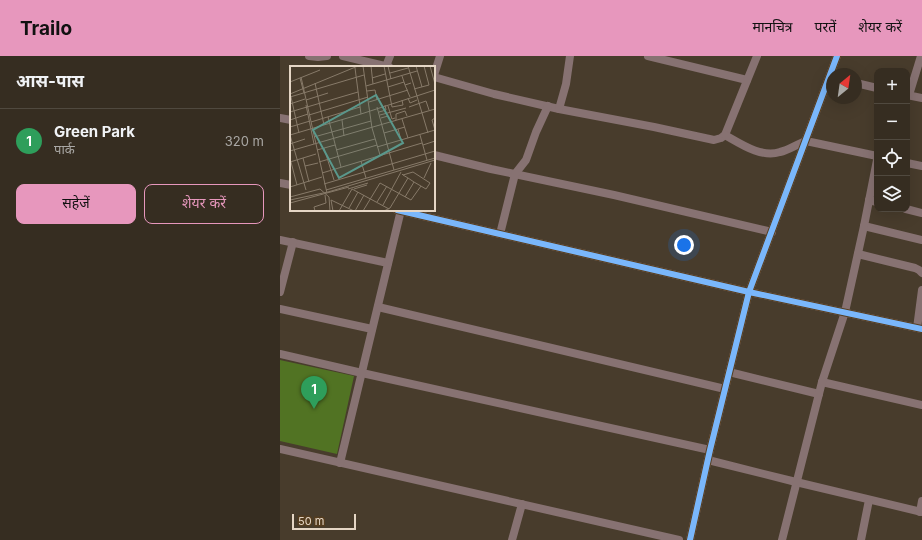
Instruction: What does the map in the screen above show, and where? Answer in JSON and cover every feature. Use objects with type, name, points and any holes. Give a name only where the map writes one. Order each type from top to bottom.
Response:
[{"type":"street","points":[[309,56],[327,56]]},
{"type":"street","points":[[343,56],[384,66]]},
{"type":"street","points":[[388,66],[390,56]]},
{"type":"street","points":[[435,73],[440,56]]},
{"type":"street","points":[[559,109],[566,84],[570,56]]},
{"type":"street","points":[[648,56],[747,80]]},
{"type":"street","points":[[435,76],[494,94],[559,109],[714,140],[725,136],[757,56]]},
{"type":"street","points":[[834,68],[838,56]]},
{"type":"street","points":[[910,89],[921,56]]},
{"type":"street","points":[[862,84],[874,87]]},
{"type":"street","points":[[690,540],[710,450],[749,292],[826,90]]},
{"type":"street","points":[[910,95],[922,98]]},
{"type":"street","points":[[500,234],[515,174],[526,160],[536,132],[548,106]]},
{"type":"street","points":[[280,118],[290,120]]},
{"type":"street","points":[[725,136],[758,151],[769,154],[780,153],[806,141],[874,155]]},
{"type":"street","points":[[435,155],[772,232]]},
{"type":"street","points":[[910,164],[922,166]]},
{"type":"street","points":[[782,540],[822,382],[844,312],[864,226],[873,201],[875,176]]},
{"type":"street","points":[[280,183],[290,185]]},
{"type":"street","points":[[910,210],[922,213]]},
{"type":"street","points":[[340,463],[378,307],[399,211]]},
{"type":"street","points":[[403,211],[749,292],[919,329],[922,290]]},
{"type":"street","points":[[864,226],[922,240]]},
{"type":"street","points":[[280,240],[388,263]]},
{"type":"street","points":[[280,292],[293,242]]},
{"type":"street","points":[[858,254],[914,268],[922,273]]},
{"type":"street","points":[[378,307],[725,389]]},
{"type":"street","points":[[280,308],[372,329]]},
{"type":"street","points":[[280,354],[362,374],[710,450]]},
{"type":"street","points":[[729,372],[819,394]]},
{"type":"street","points":[[822,382],[922,405]]},
{"type":"street","points":[[280,449],[679,540]]},
{"type":"street","points":[[708,460],[921,512],[922,501]]},
{"type":"street","points":[[861,540],[869,500]]},
{"type":"street","points":[[512,540],[522,504]]},
{"type":"green space","points":[[280,360],[354,376],[337,454],[280,441]]},
{"type":"cycle path","points":[[690,540],[710,450],[749,292],[837,56]]},
{"type":"cycle path","points":[[401,211],[749,292],[922,329]]},
{"type":"place","name":"Green Park","points":[[314,409]]}]
